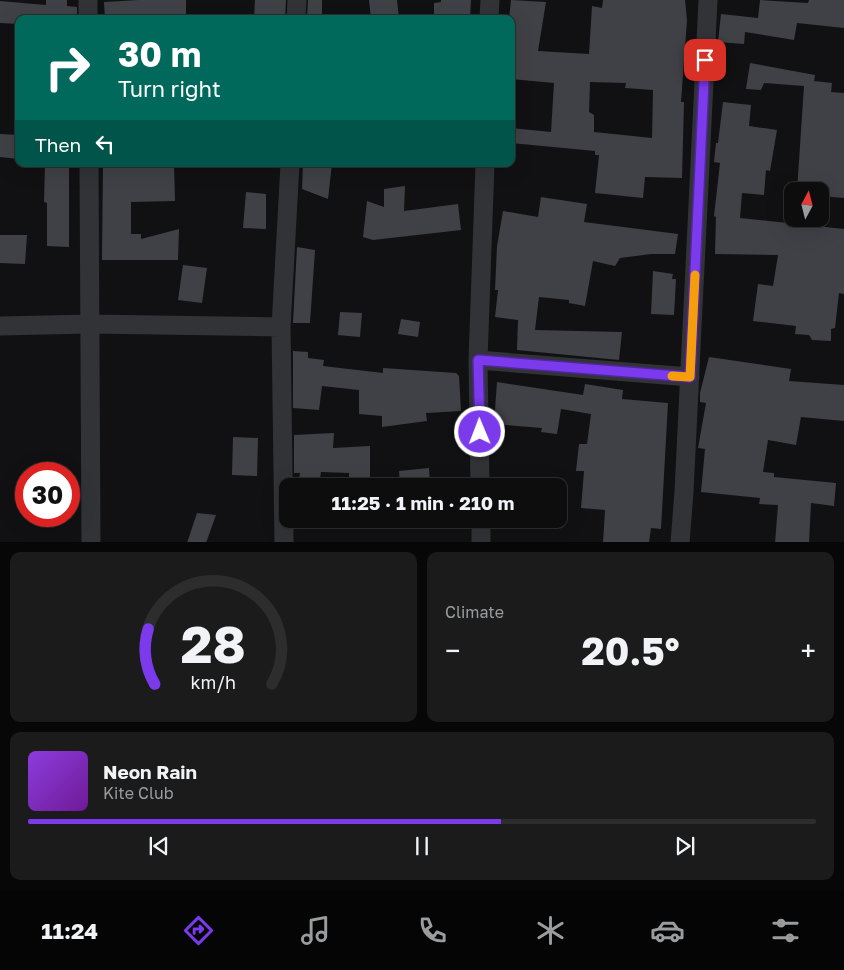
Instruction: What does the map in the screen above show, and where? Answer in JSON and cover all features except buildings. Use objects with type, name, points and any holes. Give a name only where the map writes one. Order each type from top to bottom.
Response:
[{"type":"street","points":[[88,0],[88,15]]},
{"type":"street","points":[[296,15],[297,0]]},
{"type":"street","points":[[489,15],[490,0]]},
{"type":"street","points":[[680,542],[708,0]]},
{"type":"street","points":[[89,167],[91,542]]},
{"type":"street","points":[[284,542],[281,327],[290,167]]},
{"type":"street","points":[[480,478],[478,360],[484,167]]},
{"type":"street","points":[[0,326],[90,324],[281,327]]},
{"type":"street","points":[[478,360],[690,377]]},
{"type":"street","points":[[481,528],[481,542]]},
{"type":"slow traffic","points":[[672,376],[690,377],[695,275]]},
{"type":"route","points":[[480,432],[478,360],[690,377],[705,60]]}]
